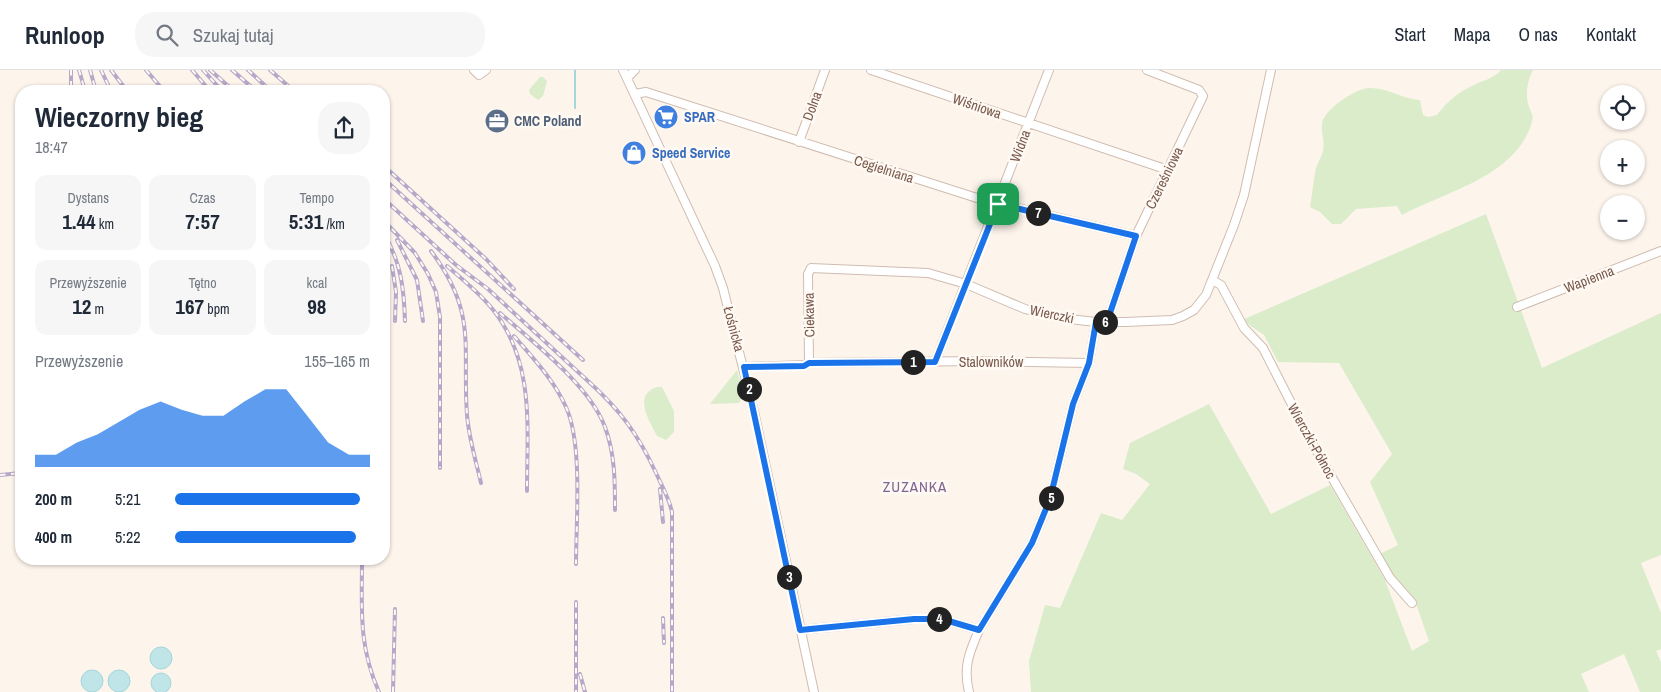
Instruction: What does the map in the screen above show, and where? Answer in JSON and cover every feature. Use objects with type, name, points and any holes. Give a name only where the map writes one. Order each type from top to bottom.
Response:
[{"type":"street","points":[[625,74],[635,70]]},
{"type":"street","name":"Dolna","points":[[799,142],[825,70]]},
{"type":"street","name":"Wiśniowa","points":[[871,70],[1168,170]]},
{"type":"street","name":"Widna","points":[[935,362],[1049,70]]},
{"type":"street","name":"Czereśniowa","points":[[1107,322],[1136,236],[1200,104],[1203,93],[1147,70]]},
{"type":"street","name":"Wierczki","points":[[811,268],[928,273],[966,284],[1025,309],[1060,318],[1107,322],[1172,320],[1183,316],[1201,303],[1212,280],[1244,195],[1271,70]]},
{"type":"street","name":"Łośnicka","points":[[625,74],[715,266],[723,288],[744,367],[814,692]]},
{"type":"street","name":"Cegielniana","points":[[635,94],[646,92],[998,204],[1136,236]]},
{"type":"street","name":"Wapienna","points":[[1517,307],[1661,251]]},
{"type":"street","name":"Ciekawa","points":[[809,363],[808,274],[811,268]]},
{"type":"street","name":"Wierczki-Północ","points":[[1212,280],[1220,285],[1244,328],[1263,348],[1308,436],[1390,578],[1412,603]]},
{"type":"street","points":[[969,692],[966,670],[979,630],[1032,543],[1050,499],[1073,404],[1089,363],[1096,322]]},
{"type":"street","name":"Stalowników","points":[[744,367],[799,366],[809,363],[1089,363]]},
{"type":"street","points":[[800,630],[914,619],[942,619],[979,630]]},
{"type":"green space","points":[[1501,70],[1533,70],[1529,79],[1527,93],[1533,118],[1524,141],[1511,156],[1495,169],[1458,190],[1402,215],[1397,206],[1356,209],[1341,224],[1332,224],[1320,212],[1310,207],[1316,170],[1323,148],[1322,124],[1324,118],[1340,101],[1362,89],[1382,89],[1407,98],[1420,100],[1423,115],[1428,117],[1437,115],[1460,92],[1491,78]]},
{"type":"green space","points":[[540,77],[547,81],[543,96],[538,100],[530,94],[529,90]]},
{"type":"green space","points":[[1486,214],[1542,368],[1661,313],[1661,555],[1641,563],[1661,613],[1661,649],[1656,651],[1661,662],[1661,692],[1640,692],[1624,654],[1581,674],[1589,692],[1031,692],[1029,661],[1045,605],[1060,608],[1101,513],[1122,520],[1150,484],[1136,474],[1123,469],[1130,443],[1209,404],[1271,514],[1330,485],[1385,580],[1412,651],[1429,641],[1415,601],[1393,577],[1380,554],[1398,545],[1370,482],[1392,454],[1339,363],[1278,362],[1264,335],[1242,320]]},
{"type":"green space","points":[[737,370],[744,396],[739,403],[710,404]]},
{"type":"green space","points":[[657,387],[662,387],[674,411],[674,432],[666,440],[657,436],[645,409],[645,396]]},
{"type":"water","points":[[161,647],[169,650],[172,658],[169,666],[161,669],[153,666],[150,658],[153,650]]},
{"type":"water","points":[[92,670],[100,673],[103,681],[100,689],[92,692],[84,689],[81,681],[84,673]]},
{"type":"water","points":[[119,670],[127,673],[130,681],[127,689],[119,692],[111,689],[108,681],[111,673]]},
{"type":"water","points":[[157,673],[165,673],[171,679],[171,687],[165,693],[157,693],[151,687],[151,679]]},
{"type":"waterway","points":[[575,70],[575,108]]},
{"type":"railway","points":[[71,70],[71,85]]},
{"type":"railway","points":[[79,70],[83,85]]},
{"type":"railway","points":[[90,70],[94,85]]},
{"type":"railway","points":[[101,70],[108,85]]},
{"type":"railway","points":[[111,70],[122,85]]},
{"type":"railway","points":[[146,70],[159,85]]},
{"type":"railway","points":[[192,70],[205,85]]},
{"type":"railway","points":[[203,70],[217,85]]},
{"type":"railway","points":[[210,70],[227,85]]},
{"type":"railway","points":[[232,70],[249,85]]},
{"type":"railway","points":[[248,70],[264,85]]},
{"type":"railway","points":[[270,70],[287,85]]},
{"type":"railway","points":[[390,171],[486,259],[514,289]]},
{"type":"railway","points":[[390,184],[583,360]]},
{"type":"railway","points":[[390,204],[456,265],[488,289],[600,392],[627,423],[642,446],[665,492],[672,512],[672,692]]},
{"type":"railway","points":[[390,227],[415,253],[436,292],[440,317],[440,468]]},
{"type":"railway","points":[[397,240],[417,280],[423,321]]},
{"type":"railway","points":[[390,244],[398,265],[404,298],[405,321]]},
{"type":"railway","points":[[431,251],[446,273],[456,293],[462,312],[466,349],[467,415],[481,483]]},
{"type":"railway","points":[[392,266],[396,292],[395,321]]},
{"type":"railway","points":[[447,266],[478,293],[494,311],[507,331],[516,352],[526,397],[527,491]]},
{"type":"railway","points":[[500,313],[544,351],[574,381],[598,412],[605,427],[613,457],[615,510]]},
{"type":"railway","points":[[514,336],[543,370],[561,397],[571,423],[577,462],[576,564]]},
{"type":"railway","points":[[0,475],[15,474]]},
{"type":"railway","points":[[660,489],[663,522]]},
{"type":"railway","points":[[362,565],[364,642],[372,675],[379,692]]},
{"type":"railway","points":[[576,602],[576,692]]},
{"type":"railway","points":[[393,692],[395,609]]},
{"type":"railway","points":[[663,618],[664,643]]},
{"type":"railway","points":[[580,674],[585,692]]},
{"type":"place","name":"SPAR","points":[[666,117]]},
{"type":"place","name":"CMC Poland","points":[[497,121]]},
{"type":"place","name":"Speed Service","points":[[634,153]]},
{"type":"district","name":"ZUZANKA","points":[[915,487]]},
{"type":"route","points":[[998,204],[1136,236],[1107,322],[1096,322],[1089,363],[1073,404],[1050,499],[1032,543],[979,630],[950,620],[914,619],[800,630],[756,416],[744,367],[804,366],[809,363],[935,362],[998,204]]}]
